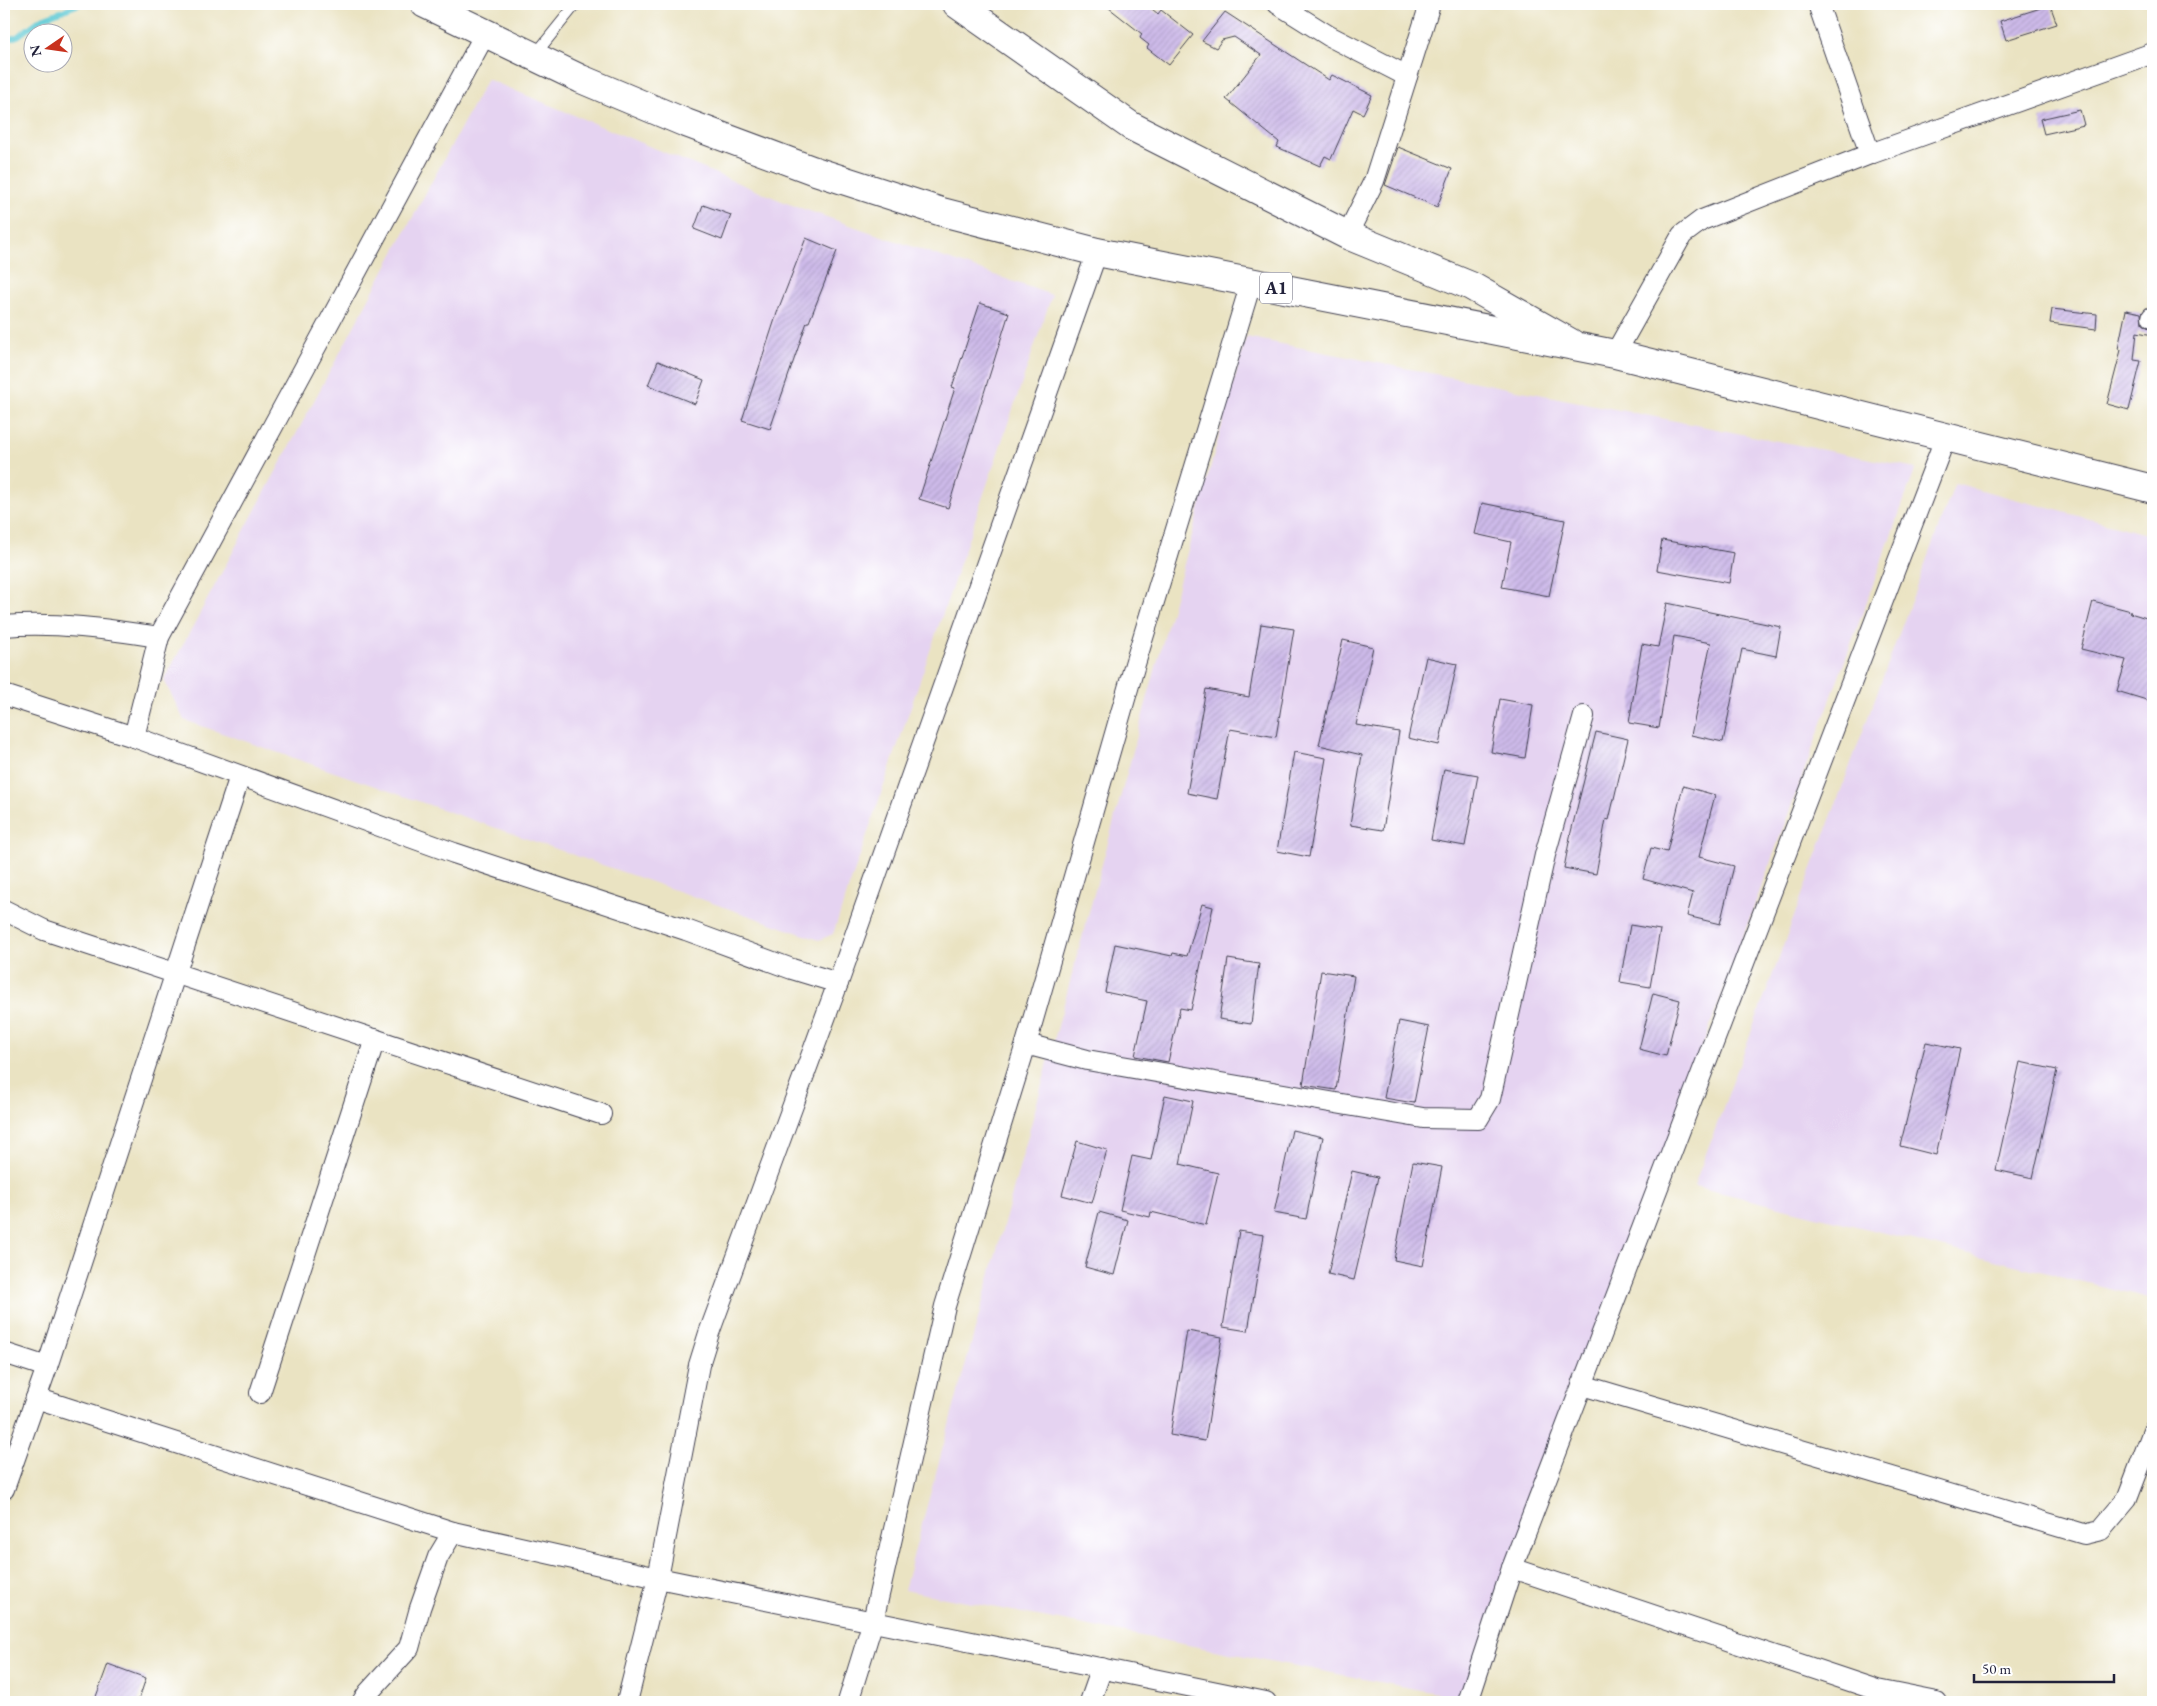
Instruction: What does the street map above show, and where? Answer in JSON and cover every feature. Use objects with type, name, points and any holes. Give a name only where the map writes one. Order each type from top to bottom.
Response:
[{"type":"main road","name":"A1","points":[[425,4],[581,79],[686,123],[812,170],[942,212],[1097,252],[1615,354],[2153,489]]},
{"type":"main road","points":[[957,4],[1131,126],[1347,236],[1472,286],[1574,345]]},
{"type":"street","points":[[1278,4],[1329,36],[1407,76]]},
{"type":"street","points":[[1347,236],[1374,181],[1430,4]]},
{"type":"street","points":[[1818,4],[1870,154]]},
{"type":"street","points":[[134,737],[159,637],[485,34]]},
{"type":"street","points":[[1615,354],[1682,235],[1702,220],[1870,154],[2153,53]]},
{"type":"street","points":[[627,1702],[658,1578],[699,1365],[708,1333],[838,983],[1097,252]]},
{"type":"street","points":[[848,1702],[873,1620],[945,1306],[1026,1044],[1135,664],[1251,283]]},
{"type":"street","points":[[1468,1702],[1512,1568],[1946,436]]},
{"type":"street","points":[[4,626],[29,624],[90,626],[159,637]]},
{"type":"street","points":[[4,695],[134,737],[454,854],[686,930],[792,969],[838,983]]},
{"type":"street","points":[[1026,1044],[1087,1060],[1423,1118],[1478,1119],[1490,1099],[1545,855],[1584,716]]},
{"type":"street","points":[[4,1489],[47,1367],[240,776]]},
{"type":"street","points":[[4,910],[44,930],[602,1114]]},
{"type":"street","points":[[260,1393],[375,1039]]},
{"type":"street","points":[[4,1353],[47,1367]]},
{"type":"street","points":[[1582,1385],[2084,1534],[2101,1530],[2127,1499],[2153,1431]]},
{"type":"street","points":[[36,1398],[452,1532],[658,1578],[873,1620],[1266,1702]]},
{"type":"street","points":[[362,1702],[409,1648],[414,1636],[420,1608],[438,1557],[452,1532]]},
{"type":"street","points":[[1512,1568],[1877,1690],[1937,1702]]},
{"type":"street","points":[[1090,1702],[1102,1668]]},
{"type":"lane","points":[[534,56],[576,4]]},
{"type":"shaded area","points":[[487,79],[789,204],[1052,295],[833,934],[819,940],[184,720],[164,680]]},
{"type":"shaded area","points":[[1246,337],[1916,468],[1462,1698],[904,1590]]},
{"type":"shaded area","points":[[1955,483],[2153,536],[2153,1299],[1694,1186]]},
{"type":"building","points":[[1104,4],[1146,4],[1158,14],[1161,10],[1193,35],[1169,65],[1147,48],[1149,45],[1140,38],[1142,34]]},
{"type":"building","points":[[2050,5],[2057,24],[2006,40],[2000,21]]},
{"type":"building","points":[[1225,12],[1329,80],[1332,75],[1372,95],[1363,114],[1353,109],[1331,159],[1325,156],[1320,166],[1277,147],[1279,142],[1226,99],[1261,55],[1234,37],[1222,40],[1216,48],[1202,41]]},
{"type":"building","points":[[2080,110],[2084,125],[2044,134],[2040,119]]},
{"type":"building","points":[[1398,147],[1452,169],[1437,207],[1385,185]]},
{"type":"building","points":[[703,205],[731,215],[722,240],[694,229]]},
{"type":"building","points":[[806,238],[837,251],[809,322],[807,322],[770,429],[742,420],[778,310]]},
{"type":"building","points":[[980,303],[1009,313],[948,508],[919,499],[955,388],[952,387]]},
{"type":"building","points":[[2052,309],[2097,314],[2096,329],[2050,323]]},
{"type":"building","points":[[2126,310],[2141,313],[2142,323],[2153,329],[2153,335],[2137,332],[2134,360],[2141,361],[2129,410],[2107,404],[2121,350],[2118,349]]},
{"type":"building","points":[[658,361],[704,380],[695,404],[648,385]]},
{"type":"building","points":[[1482,503],[1565,520],[1549,596],[1502,587],[1511,542],[1475,534]]},
{"type":"building","points":[[1662,540],[1734,553],[1729,583],[1657,570]]},
{"type":"building","points":[[2093,601],[2131,611],[2130,613],[2153,620],[2153,702],[2117,691],[2126,660],[2081,649]]},
{"type":"building","points":[[1667,603],[1781,627],[1776,656],[1742,649],[1723,742],[1691,735],[1711,643],[1674,636],[1659,728],[1629,723],[1642,644],[1658,647]]},
{"type":"building","points":[[1261,624],[1294,629],[1276,737],[1230,729],[1217,799],[1187,793],[1206,689],[1249,697]]},
{"type":"building","points":[[1343,640],[1373,647],[1356,725],[1399,732],[1383,830],[1350,825],[1362,755],[1319,745]]},
{"type":"building","points":[[1426,657],[1457,664],[1439,745],[1408,738]]},
{"type":"building","points":[[1500,699],[1533,705],[1525,758],[1491,752]]},
{"type":"building","points":[[1596,732],[1628,739],[1609,820],[1606,819],[1596,874],[1564,868]]},
{"type":"building","points":[[1294,752],[1326,758],[1309,857],[1277,851]]},
{"type":"building","points":[[1444,769],[1478,775],[1465,846],[1431,840]]},
{"type":"building","points":[[1683,786],[1715,795],[1699,857],[1734,866],[1720,924],[1687,916],[1693,893],[1643,879],[1651,848],[1667,852]]},
{"type":"building","points":[[1202,904],[1213,907],[1191,1010],[1180,1008],[1168,1062],[1135,1056],[1147,1001],[1105,992],[1115,944],[1172,956],[1173,953],[1187,956]]},
{"type":"building","points":[[1630,925],[1660,930],[1650,987],[1620,982]]},
{"type":"building","points":[[1228,959],[1259,964],[1251,1024],[1219,1019]]},
{"type":"building","points":[[1321,971],[1354,976],[1336,1090],[1303,1085]]},
{"type":"building","points":[[1653,993],[1680,1000],[1666,1056],[1639,1049]]},
{"type":"building","points":[[1399,1021],[1429,1027],[1414,1103],[1384,1098]]},
{"type":"building","points":[[1926,1042],[1960,1049],[1936,1155],[1900,1146]]},
{"type":"building","points":[[2020,1062],[2057,1070],[2033,1178],[1996,1170]]},
{"type":"building","points":[[1165,1095],[1193,1101],[1180,1164],[1218,1173],[1206,1225],[1151,1212],[1150,1217],[1120,1210],[1132,1156],[1151,1160]]},
{"type":"building","points":[[1292,1130],[1323,1137],[1306,1219],[1274,1213]]},
{"type":"building","points":[[1077,1141],[1107,1150],[1092,1203],[1062,1195]]},
{"type":"building","points":[[1413,1162],[1442,1167],[1423,1266],[1394,1260]]},
{"type":"building","points":[[1352,1171],[1378,1177],[1354,1280],[1328,1274]]},
{"type":"building","points":[[1099,1212],[1128,1220],[1114,1275],[1085,1267]]},
{"type":"building","points":[[1239,1231],[1264,1235],[1248,1331],[1223,1327]]},
{"type":"building","points":[[1187,1331],[1222,1337],[1205,1441],[1170,1435]]},
{"type":"building","points":[[108,1664],[146,1678],[138,1702],[94,1702]]},
{"type":"waterway","points":[[4,41],[18,36],[41,19],[80,4]]}]
